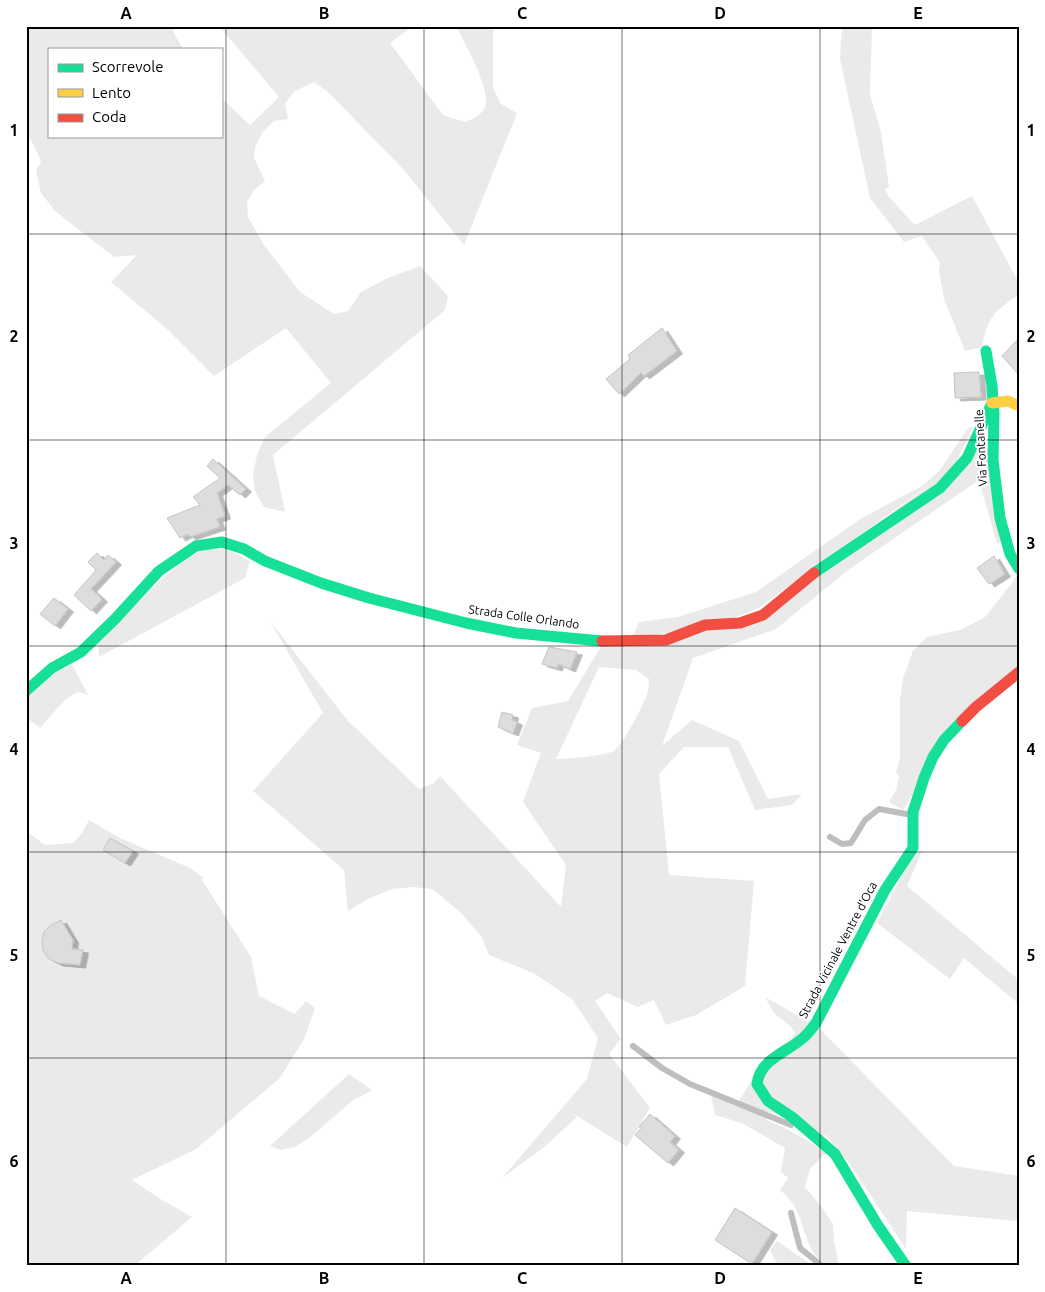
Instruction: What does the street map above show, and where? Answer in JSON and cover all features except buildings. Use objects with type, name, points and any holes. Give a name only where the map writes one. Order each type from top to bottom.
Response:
[{"type":"street","name":"Via Fontanelle","points":[[986,351],[992,386],[994,414],[993,460],[1000,518],[1010,554],[1019,569]]},
{"type":"street","points":[[992,403],[1008,401],[1019,406]]},
{"type":"street","name":"Strada Colle Orlando","points":[[26,691],[52,668],[81,652],[115,619],[159,571],[196,546],[222,542],[244,549],[265,561],[321,583],[353,593],[425,614],[516,633],[590,641],[625,642],[666,640],[705,625],[740,623],[763,615],[810,576],[940,488],[968,458],[992,403]]},
{"type":"street","name":"Strada Vicinale Ventre d'Oca","points":[[906,1266],[876,1224],[835,1154],[792,1117],[768,1101],[757,1084],[758,1076],[762,1068],[776,1056],[804,1038],[816,1023],[885,890],[912,848],[913,816],[924,778],[933,757],[944,740],[976,707],[1019,672]]},
{"type":"lane","points":[[830,837],[842,844],[851,843],[864,820],[879,808],[913,816]]},
{"type":"lane","points":[[633,1046],[662,1068],[690,1084],[810,1133]]},
{"type":"lane","points":[[791,1213],[800,1248],[822,1266]]},
{"type":"shaded area","points":[[26,26],[174,26],[174,33],[182,48],[48,48],[48,138],[222,138],[222,99],[250,125],[279,97],[219,26],[413,26],[390,43],[443,115],[465,122],[480,114],[486,102],[482,80],[456,26],[493,26],[493,88],[501,104],[517,113],[464,245],[404,170],[328,92],[314,82],[295,91],[285,103],[288,119],[274,121],[262,133],[255,147],[254,158],[265,181],[254,190],[247,202],[248,217],[264,245],[300,292],[334,314],[348,311],[361,292],[388,278],[420,266],[448,296],[445,310],[273,455],[285,512],[264,507],[255,491],[253,475],[257,455],[265,437],[331,383],[286,328],[214,376],[166,328],[111,282],[137,255],[114,257],[55,211],[41,193],[36,170],[41,162],[34,145],[26,134]]},
{"type":"shaded area","points":[[842,26],[872,26],[870,95],[881,132],[889,187],[885,189],[889,197],[915,225],[972,196],[1019,283],[1019,294],[998,311],[990,321],[982,347],[965,351],[944,299],[939,271],[940,263],[922,236],[904,242],[870,198],[840,59]]},
{"type":"shaded area","points":[[973,427],[953,468],[760,607],[731,619],[680,631],[632,638],[639,622],[678,617],[756,592],[862,518],[922,486],[940,470],[968,428]]},
{"type":"shaded area","points":[[984,445],[990,451],[1002,542],[997,543],[979,480],[848,570],[776,629],[693,658],[662,746],[692,720],[739,741],[768,799],[802,794],[792,805],[755,810],[728,747],[684,747],[659,774],[669,875],[754,881],[745,986],[696,1015],[666,1025],[654,1000],[638,1007],[607,993],[595,1001],[621,1039],[609,1054],[650,1108],[627,1147],[572,1113],[577,1117],[543,1148],[502,1178],[587,1079],[598,1038],[572,999],[535,974],[489,955],[481,936],[461,913],[432,889],[413,887],[392,889],[368,899],[348,911],[344,870],[253,791],[323,713],[270,621],[348,721],[419,789],[434,783],[440,776],[561,907],[566,865],[523,802],[541,753],[517,745],[532,708],[568,701],[602,645],[740,625]],"holes":[[[599,667],[636,670],[649,679],[648,691],[633,723],[618,747],[609,753],[556,759]]]},
{"type":"shaded area","points":[[226,549],[250,561],[245,578],[99,657],[98,644],[149,591],[179,565],[193,555],[206,550]]},
{"type":"shaded area","points":[[1019,572],[1019,669],[962,715],[903,810],[889,802],[897,788],[899,776],[896,772],[900,758],[900,700],[903,678],[913,651],[927,637],[960,630],[985,617]]},
{"type":"shaded area","points":[[72,664],[88,695],[78,692],[69,697],[40,728],[26,717],[26,698],[54,674]]},
{"type":"shaded area","points":[[89,820],[120,838],[190,868],[204,878],[202,880],[251,957],[259,996],[295,1014],[306,1001],[315,1008],[304,1039],[280,1078],[196,1149],[132,1180],[192,1217],[134,1266],[26,1266],[26,831],[45,845],[73,843],[82,833]]},
{"type":"shaded area","points":[[922,851],[907,886],[1019,980],[1019,1004],[964,958],[950,979],[877,923],[913,855]]},
{"type":"shaded area","points":[[765,997],[818,1027],[954,1166],[1019,1176],[1019,1221],[907,1211],[906,1249],[849,1163],[826,1135],[818,1138],[779,1115],[768,1112],[766,1120],[797,1135],[826,1153],[810,1169],[805,1187],[833,1224],[839,1266],[821,1260],[810,1246],[790,1199],[780,1190],[788,1178],[781,1172],[785,1148],[742,1123],[715,1115],[711,1095],[736,1106],[751,1081],[795,1033],[790,1026],[774,1013]]},
{"type":"shaded area","points":[[349,1074],[372,1090],[352,1101],[309,1138],[295,1147],[280,1150],[270,1146]]},
{"type":"shaded area","points":[[777,1241],[813,1266],[781,1266],[775,1261],[770,1250]]},
{"type":"traffic: fast","points":[[986,351],[992,386],[994,414],[993,460],[1000,518],[1010,554],[1019,569]]},
{"type":"traffic: fast","points":[[814,573],[940,488],[967,458],[992,403]]},
{"type":"traffic: fast","points":[[26,691],[52,668],[81,652],[115,619],[159,571],[196,546],[222,542],[244,549],[265,561],[321,583],[369,598],[466,623],[516,633],[602,641]]},
{"type":"traffic: fast","points":[[906,1266],[877,1224],[835,1154],[792,1117],[768,1101],[757,1084],[759,1075],[768,1062],[803,1038],[816,1023],[885,890],[913,848],[913,812],[924,778],[933,757],[944,740],[962,721]]},
{"type":"traffic: slow","points":[[992,403],[1008,401],[1019,406]]},
{"type":"traffic: jam","points":[[602,641],[666,640],[705,625],[740,623],[763,615],[814,573]]},
{"type":"traffic: jam","points":[[962,721],[1019,672]]}]
